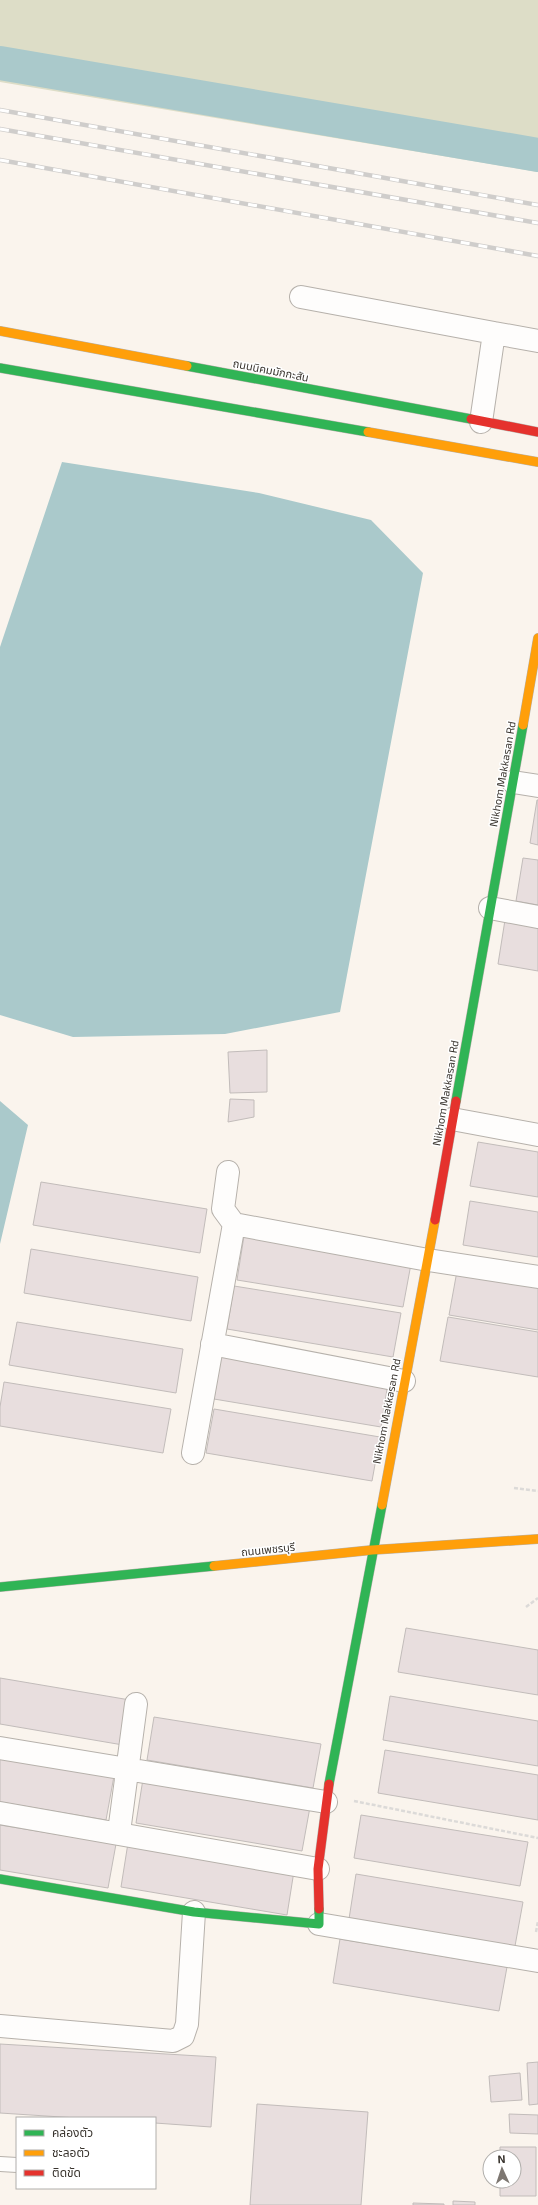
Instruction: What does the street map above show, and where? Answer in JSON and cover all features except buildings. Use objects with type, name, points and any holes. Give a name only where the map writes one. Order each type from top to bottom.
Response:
[{"type":"street","points":[[301,297],[538,341]]},
{"type":"street","name":"ถนนนิคมมักกะสัน","points":[[0,331],[538,432]]},
{"type":"street","points":[[481,422],[494,333]]},
{"type":"street","points":[[0,368],[538,462]]},
{"type":"street","name":"Nikhom Makkasan Rd","points":[[319,1924],[318,1869],[327,1799],[372,1550],[428,1260],[538,638]]},
{"type":"street","points":[[513,782],[538,786]]},
{"type":"street","points":[[490,908],[538,917]]},
{"type":"street","points":[[452,1119],[538,1135]]},
{"type":"street","points":[[228,1172],[222,1209],[234,1224],[428,1260],[538,1277]]},
{"type":"street","points":[[193,1453],[234,1224]]},
{"type":"street","points":[[212,1344],[404,1381]]},
{"type":"street","name":"ถนนเพชรบุรี","points":[[0,1587],[372,1550],[538,1539]]},
{"type":"street","points":[[119,1832],[136,1704]]},
{"type":"street","points":[[0,1748],[327,1799]]},
{"type":"street","points":[[0,1813],[119,1832],[318,1869]]},
{"type":"street","points":[[0,1878],[194,1912],[319,1924],[538,1961]]},
{"type":"street","points":[[0,2026],[173,2041],[183,2036],[187,2024],[194,1912]]},
{"type":"lane","points":[[0,2164],[16,2165]]},
{"type":"path","points":[[514,1488],[538,1491]]},
{"type":"path","points":[[526,1607],[538,1598]]},
{"type":"path","points":[[327,1799],[538,1838]]},
{"type":"green space","points":[[0,0],[538,0],[538,172],[0,82]]},
{"type":"water","points":[[62,462],[259,493],[371,520],[423,573],[340,1012],[225,1034],[73,1037],[0,1015],[0,647]]},
{"type":"water","points":[[0,1101],[28,1125],[0,1244]]},
{"type":"waterway","points":[[0,63],[538,155]]},
{"type":"railway","points":[[0,110],[538,205]]},
{"type":"railway","points":[[0,129],[538,223]]},
{"type":"railway","points":[[0,160],[538,256]]},
{"type":"traffic: fast","points":[[187,366],[471,419]]},
{"type":"traffic: fast","points":[[0,368],[368,432]]},
{"type":"traffic: fast","points":[[456,1101],[523,725]]},
{"type":"traffic: fast","points":[[329,1784],[382,1505]]},
{"type":"traffic: fast","points":[[0,1587],[214,1566]]},
{"type":"traffic: fast","points":[[0,1879],[194,1912],[319,1924],[319,1909]]},
{"type":"traffic: slow","points":[[0,331],[187,366]]},
{"type":"traffic: slow","points":[[368,432],[538,462]]},
{"type":"traffic: slow","points":[[523,725],[538,638]]},
{"type":"traffic: slow","points":[[382,1505],[435,1220]]},
{"type":"traffic: slow","points":[[214,1566],[372,1550],[538,1539]]},
{"type":"traffic: jam","points":[[471,419],[538,432]]},
{"type":"traffic: jam","points":[[435,1220],[456,1101]]},
{"type":"traffic: jam","points":[[319,1909],[318,1869],[329,1784]]}]
